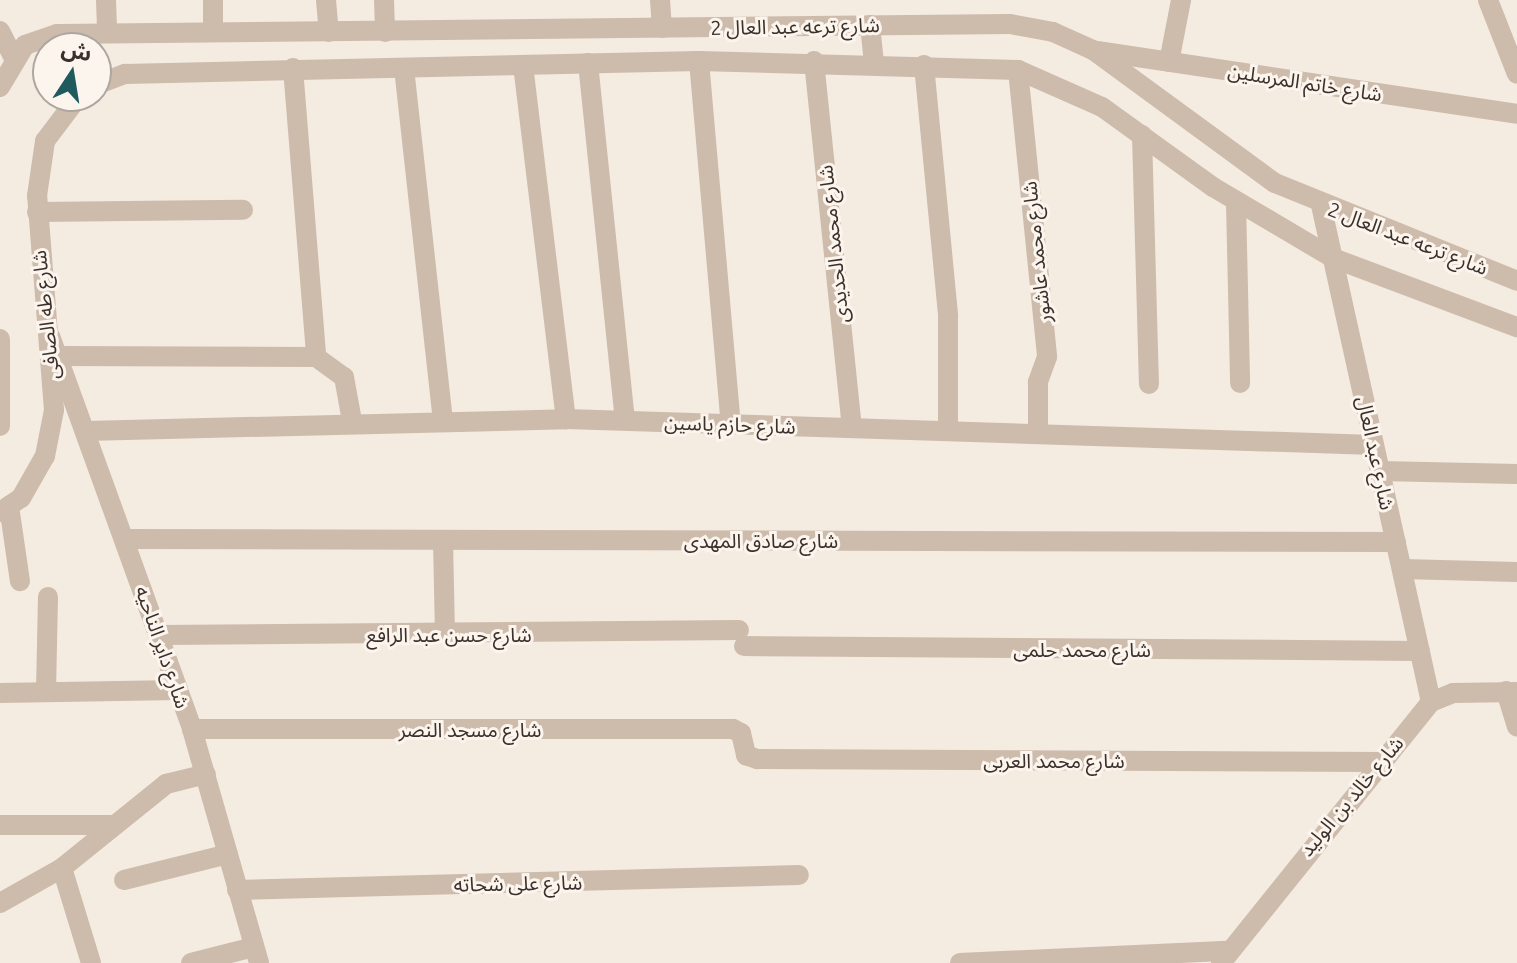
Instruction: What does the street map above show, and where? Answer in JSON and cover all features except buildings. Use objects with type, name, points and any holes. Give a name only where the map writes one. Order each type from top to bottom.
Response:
[{"type":"street","points":[[106,0],[107,32]]},
{"type":"street","points":[[213,0],[213,32]]},
{"type":"street","points":[[326,0],[329,32]]},
{"type":"street","points":[[384,0],[385,32]]},
{"type":"street","points":[[660,0],[662,28]]},
{"type":"street","points":[[1169,62],[1181,0]]},
{"type":"street","points":[[1488,0],[1517,74]]},
{"type":"street","name":"شارع ترعه عبد العال 2","points":[[112,33],[1010,24],[1053,32],[1093,50],[1221,149],[1321,205],[1517,281]]},
{"type":"street","points":[[870,25],[874,64]]},
{"type":"street","points":[[0,31],[4,71]]},
{"type":"street","name":"شارع ترعه عبد العال 2","points":[[4,71],[32,45]]},
{"type":"street","name":"شارع خاتم المرسلين","points":[[1093,50],[1517,114]]},
{"type":"street","points":[[699,61],[731,424]]},
{"type":"street","name":"شارع ترعه عبد العال 2","points":[[112,79],[125,74],[293,68],[699,61],[814,61],[1018,70],[1061,84],[1142,135],[1236,202],[1333,258],[1517,327]]},
{"type":"street","name":"شارع محمد الحديدى","points":[[814,61],[852,427]]},
{"type":"street","points":[[588,63],[625,420]]},
{"type":"street","points":[[523,65],[566,419]]},
{"type":"street","points":[[924,65],[948,316],[948,431]]},
{"type":"street","points":[[293,68],[316,357]]},
{"type":"street","points":[[404,68],[443,420]]},
{"type":"street","name":"شارع محمد عاشور","points":[[1018,70],[1047,357],[1038,382],[1038,434]]},
{"type":"street","name":"شارع طه الصافى","points":[[5,509],[21,498],[45,456],[54,410],[54,346],[37,212],[45,141],[65,112]]},
{"type":"street","points":[[1142,135],[1149,384]]},
{"type":"street","points":[[1236,202],[1240,383]]},
{"type":"street","name":"شارع عبد العال","points":[[1321,205],[1431,702]]},
{"type":"street","points":[[37,212],[243,210]]},
{"type":"street","points":[[0,343],[0,426]]},
{"type":"street","points":[[54,346],[316,357],[344,377],[352,421]]},
{"type":"street","name":"شارع داير الناحيه","points":[[54,346],[192,729],[256,955]]},
{"type":"street","name":"شارع حازم ياسين","points":[[86,431],[352,421],[566,419],[1374,445]]},
{"type":"street","points":[[1380,471],[1517,474]]},
{"type":"street","points":[[5,509],[20,581]]},
{"type":"street","name":"شارع صادق المهدى","points":[[126,539],[1396,542]]},
{"type":"street","points":[[443,540],[445,634]]},
{"type":"street","points":[[1402,569],[1517,572]]},
{"type":"street","points":[[46,692],[48,597]]},
{"type":"street","name":"شارع حسن عبد الرافع","points":[[160,635],[445,634],[741,638]]},
{"type":"street","name":"شارع محمد حلمى","points":[[741,638],[1420,651]]},
{"type":"street","points":[[0,693],[178,690]]},
{"type":"street","points":[[1431,702],[1453,693],[1512,692],[1517,726]]},
{"type":"street","name":"شارع خالد بن الوليد","points":[[1224,957],[1431,702]]},
{"type":"street","name":"شارع مسجد النصر","points":[[192,729],[733,729],[743,737]]},
{"type":"street","name":"شارع محمد العربى","points":[[743,737],[746,755],[757,759],[1382,762]]},
{"type":"street","points":[[0,903],[62,868],[166,784],[206,774]]},
{"type":"street","points":[[0,825],[114,825]]},
{"type":"street","points":[[124,880],[228,854]]},
{"type":"street","points":[[62,868],[91,963]]},
{"type":"street","name":"شارع على شحاته","points":[[237,890],[799,875]]},
{"type":"street","points":[[191,963],[256,955]]},
{"type":"street","points":[[960,963],[1224,957]]}]
